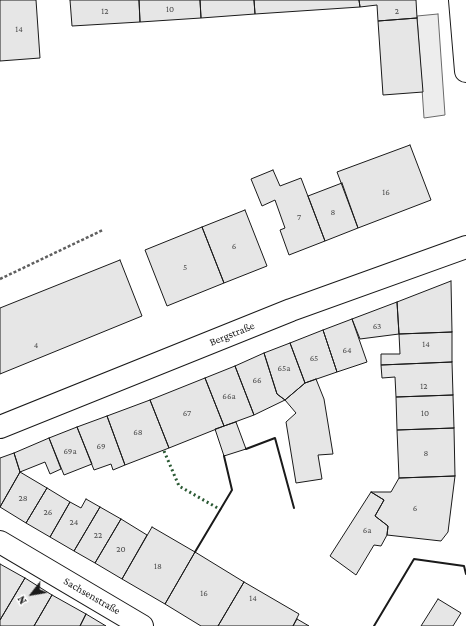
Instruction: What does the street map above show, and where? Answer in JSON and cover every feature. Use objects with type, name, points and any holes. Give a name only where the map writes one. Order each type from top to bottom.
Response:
[{"type":"street","points":[[460,0],[466,70]]},
{"type":"street","name":"Bergstraße","points":[[0,427],[291,310],[466,247]]},
{"type":"street","name":"Sachsenstraße","points":[[0,542],[142,626]]},
{"type":"path","points":[[0,279],[103,230]]},
{"type":"shaded area","points":[[438,14],[445,115],[424,118],[417,16]]},
{"type":"building","points":[[0,0],[36,0],[40,58],[0,61]]},
{"type":"building","points":[[70,0],[139,0],[140,22],[72,26]]},
{"type":"building","points":[[139,0],[200,0],[201,18],[140,22]]},
{"type":"building","points":[[200,0],[254,0],[255,14],[201,18]]},
{"type":"building","points":[[254,0],[359,0],[360,7],[255,14]]},
{"type":"building","points":[[359,0],[416,0],[417,18],[378,21],[377,5],[360,7]]},
{"type":"building","points":[[417,18],[423,92],[383,95],[378,21]]},
{"type":"building","points":[[410,145],[431,200],[358,228],[337,172]]},
{"type":"building","points":[[273,170],[280,186],[301,178],[325,241],[289,255],[280,230],[285,228],[275,200],[262,206],[251,179]]},
{"type":"building","points":[[342,183],[358,228],[325,241],[308,196]]},
{"type":"building","points":[[245,210],[267,266],[224,283],[202,227]]},
{"type":"building","points":[[202,227],[224,283],[167,306],[145,250]]},
{"type":"building","points":[[120,260],[142,316],[0,374],[0,308]]},
{"type":"building","points":[[451,281],[452,332],[399,334],[397,302]]},
{"type":"building","points":[[397,302],[399,334],[360,339],[352,319]]},
{"type":"building","points":[[352,319],[367,362],[337,372],[323,330]]},
{"type":"building","points":[[323,330],[337,372],[305,383],[290,343]]},
{"type":"building","points":[[452,332],[452,362],[381,365],[381,354],[400,354],[399,334]]},
{"type":"building","points":[[290,343],[305,383],[285,400],[277,394],[264,353]]},
{"type":"building","points":[[264,353],[277,394],[285,400],[254,415],[235,366]]},
{"type":"building","points":[[452,362],[453,395],[396,397],[395,377],[382,378],[381,365]]},
{"type":"building","points":[[235,366],[254,415],[224,426],[205,378]]},
{"type":"building","points":[[205,378],[224,426],[169,448],[150,400]]},
{"type":"building","points":[[316,379],[324,399],[333,454],[318,455],[322,479],[296,483],[286,422],[296,413],[285,400],[305,383]]},
{"type":"building","points":[[453,395],[454,428],[397,430],[396,397]]},
{"type":"building","points":[[150,400],[169,448],[125,465],[107,416]]},
{"type":"building","points":[[107,416],[125,465],[113,470],[111,464],[94,470],[77,427]]},
{"type":"building","points":[[236,422],[246,449],[224,456],[215,429]]},
{"type":"building","points":[[77,427],[92,464],[64,475],[49,438]]},
{"type":"building","points":[[454,428],[455,476],[399,478],[397,430]]},
{"type":"building","points":[[49,438],[61,469],[50,474],[45,462],[20,472],[14,453]]},
{"type":"building","points":[[14,453],[20,472],[0,507],[0,458]]},
{"type":"building","points":[[20,472],[47,488],[26,523],[0,507]]},
{"type":"building","points":[[455,476],[448,532],[441,541],[387,535],[388,526],[375,516],[384,500],[371,492],[391,492],[399,478]]},
{"type":"building","points":[[47,488],[70,502],[50,537],[26,523]]},
{"type":"building","points":[[371,492],[384,500],[375,516],[388,526],[387,535],[381,546],[374,545],[356,575],[330,556]]},
{"type":"building","points":[[86,499],[100,507],[74,551],[50,537],[70,502],[81,508]]},
{"type":"building","points":[[100,507],[121,519],[95,563],[74,551]]},
{"type":"building","points":[[121,519],[147,535],[122,579],[95,563]]},
{"type":"building","points":[[152,527],[195,552],[165,604],[122,579]]},
{"type":"building","points":[[195,552],[244,582],[218,626],[201,626],[165,604]]},
{"type":"building","points":[[0,564],[25,578],[0,620]]},
{"type":"building","points":[[25,578],[52,595],[34,626],[0,626],[0,620]]},
{"type":"building","points":[[244,582],[299,614],[293,626],[218,626]]},
{"type":"building","points":[[52,595],[86,614],[80,626],[34,626]]},
{"type":"building","points":[[438,599],[461,613],[453,626],[421,626]]},
{"type":"building","points":[[86,614],[106,626],[80,626]]},
{"type":"building","points":[[297,619],[309,626],[293,626]]},
{"type":"hedge","points":[[164,451],[179,486],[221,510]]},
{"type":"wall","points":[[246,449],[275,438],[294,508]]},
{"type":"wall","points":[[195,552],[232,490],[224,456]]},
{"type":"wall","points":[[374,626],[414,559],[464,566],[466,574]]}]
